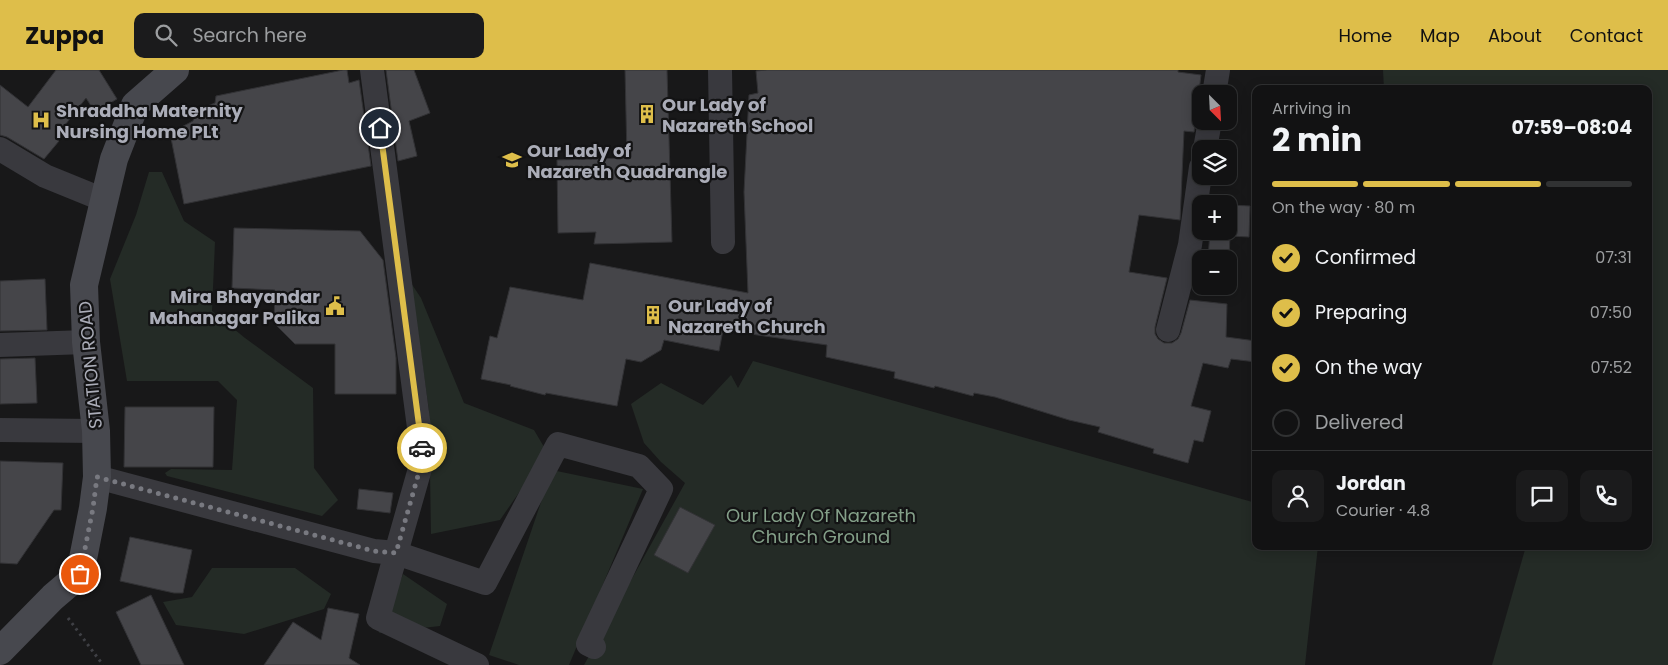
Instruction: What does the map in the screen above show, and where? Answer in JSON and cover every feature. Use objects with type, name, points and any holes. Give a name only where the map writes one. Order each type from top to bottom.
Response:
[{"type":"street","name":"STATION ROAD","points":[[0,652],[52,598],[80,574],[97,477],[96,431],[86,342],[84,285],[114,160],[135,105],[176,70]]},
{"type":"street","points":[[372,70],[423,458],[378,618],[477,665]]},
{"type":"street","points":[[720,70],[723,242]]},
{"type":"street","points":[[1216,85],[1218,70]]},
{"type":"street","points":[[0,149],[45,176],[104,200]]},
{"type":"street","points":[[1168,330],[1190,245],[1198,185]]},
{"type":"street","points":[[0,345],[86,342]]},
{"type":"street","points":[[0,430],[96,431]]},
{"type":"street","points":[[97,477],[374,551],[396,553],[485,583],[558,444],[639,466],[662,489],[588,644],[594,646]]},
{"type":"path","points":[[52,598],[103,665]]},
{"type":"green space","points":[[1383,70],[1668,70],[1668,665],[1492,665],[1525,550],[1652,550],[1652,85],[1384,85]]},
{"type":"green space","points":[[149,172],[162,172],[184,221],[215,242],[212,311],[313,388],[314,468],[338,500],[322,516],[167,476],[165,473],[171,469],[232,470],[237,400],[218,381],[127,381],[110,279],[136,215]]},
{"type":"green space","points":[[411,283],[421,298],[464,403],[534,430],[547,452],[500,520],[431,534],[429,411]]},
{"type":"green space","name":"Our Lady Of Nazareth Church Ground","points":[[753,361],[1252,502],[1252,550],[1318,550],[1305,665],[584,665],[685,483],[661,462],[644,443],[631,404],[661,383],[703,405],[731,375],[738,388]]},
{"type":"green space","points":[[552,470],[643,489],[569,665],[519,665],[489,655]]},
{"type":"green space","points":[[212,568],[295,568],[331,594],[324,609],[244,634],[176,625],[163,602],[192,597]]},
{"type":"green space","points":[[403,574],[447,604],[440,626],[379,633]]},
{"type":"building","points":[[56,70],[99,70],[117,99],[95,112],[86,98],[55,138],[59,141],[44,159],[7,137],[0,135],[0,85],[28,107]]},
{"type":"building","points":[[347,70],[349,83],[359,80],[371,166],[184,204],[170,133],[193,121],[195,111],[215,103],[216,96]]},
{"type":"building","points":[[386,70],[414,70],[430,113],[409,121],[417,156],[398,161]]},
{"type":"building","name":"Our Lady of Nazareth School","points":[[625,70],[667,70],[672,242],[594,244],[596,232],[558,233],[557,160],[627,158]]},
{"type":"building","points":[[767,70],[1178,70],[1178,72],[1201,75],[1200,85],[1192,85],[1192,130],[1194,130],[1194,132],[1184,131],[1180,220],[1139,215],[1129,272],[1167,278],[1155,327],[1155,334],[1164,343],[1172,343],[1178,339],[1190,300],[1227,304],[1226,337],[1252,340],[1252,362],[1231,359],[1228,368],[1203,363],[1191,406],[1211,411],[1203,442],[1194,440],[1188,463],[1153,453],[1154,449],[1098,432],[1100,427],[1069,420],[995,397],[974,393],[973,396],[894,378],[895,372],[826,357],[827,345],[723,330],[719,351],[664,340],[661,350],[641,362],[626,359],[617,406],[546,393],[545,395],[481,379],[490,336],[497,338],[510,287],[583,300],[590,263],[748,293],[744,192],[749,95],[758,93],[756,71]]},
{"type":"building","points":[[1237,205],[1250,206],[1249,237],[1237,236]]},
{"type":"building","name":"Mira Bhayandar Mahanagar Palika","points":[[234,228],[360,231],[383,260],[396,358],[396,394],[335,394],[335,344],[295,344],[274,323],[275,290],[232,288]]},
{"type":"building","points":[[1209,240],[1230,240],[1229,250],[1209,250]]},
{"type":"building","points":[[45,279],[47,330],[0,331],[0,281]]},
{"type":"building","points":[[35,358],[37,403],[0,404],[0,359]]},
{"type":"building","points":[[125,407],[214,407],[213,467],[124,467]]},
{"type":"building","points":[[0,461],[63,463],[61,510],[54,510],[17,564],[0,563]]},
{"type":"building","points":[[359,489],[393,493],[390,513],[357,509]]},
{"type":"building","points":[[680,507],[715,525],[688,573],[654,555]]},
{"type":"building","points":[[130,537],[192,550],[183,593],[174,593],[120,581]]},
{"type":"building","points":[[151,595],[184,665],[141,665],[116,612]]},
{"type":"building","points":[[328,608],[359,614],[349,658],[360,665],[264,665],[293,622],[321,640]]},
{"type":"way so far","points":[[80,574],[97,477],[374,551],[396,553],[423,458],[422,448]]},
{"type":"place","name":"Our Lady of Nazareth School","points":[[647,114]]},
{"type":"place","name":"Shraddha Maternity Nursing Home PLt","points":[[41,120]]},
{"type":"place","name":"Our Lady of Nazareth Quadrangle","points":[[512,160]]},
{"type":"place","name":"Mira Bhayandar Mahanagar Palika","points":[[335,306]]},
{"type":"place","name":"Our Lady of Nazareth Church","points":[[653,315]]},
{"type":"route","points":[[380,128],[422,448]]}]
